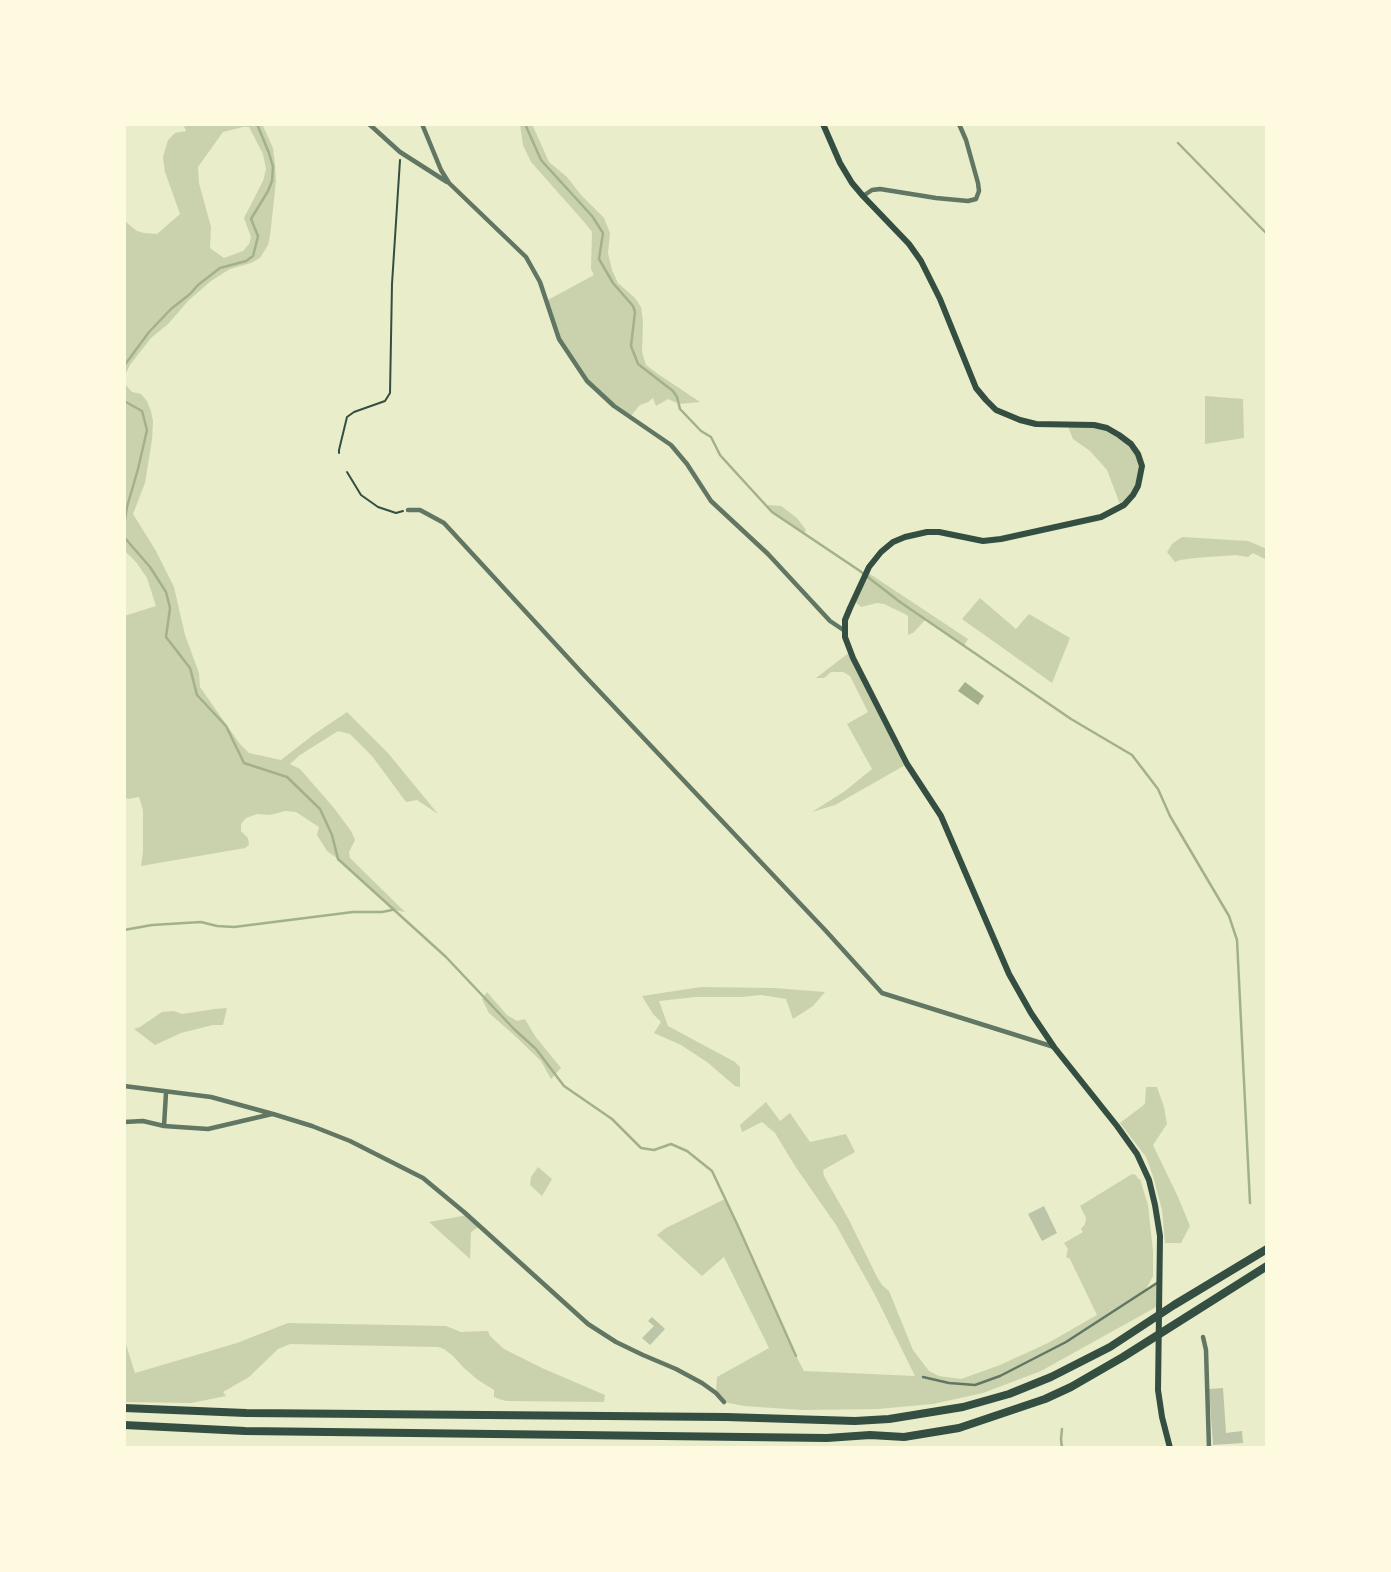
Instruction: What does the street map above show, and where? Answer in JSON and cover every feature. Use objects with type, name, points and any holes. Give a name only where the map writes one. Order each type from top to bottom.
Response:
[{"type":"highway","points":[[124,1408],[246,1413],[726,1417],[855,1421],[889,1419],[963,1407],[1009,1394],[1051,1377],[1110,1346],[1267,1249]]},
{"type":"highway","points":[[124,1425],[245,1431],[904,1437],[959,1428],[1045,1399],[1071,1387],[1267,1266]]},
{"type":"main road","points":[[823,124],[840,163],[863,196],[909,244],[921,261],[940,299],[976,387],[991,405],[1007,416],[1036,424],[1094,425],[1107,428],[1131,444],[1142,466],[1138,486],[1133,495],[1114,512],[1101,517],[984,541],[939,532],[916,533],[887,547],[875,559],[849,608],[845,620],[845,637],[907,764],[941,816],[1009,974],[1054,1047],[1117,1126],[1149,1180],[1160,1236],[1158,1390],[1170,1448]]},
{"type":"street","points":[[369,124],[400,152],[449,183],[526,257],[540,282],[559,339],[587,381],[614,406],[671,445],[711,501],[768,554],[830,621],[845,631]]},
{"type":"street","points":[[422,124],[449,183]]},
{"type":"street","points":[[863,196],[872,190],[880,189],[936,198],[968,201],[976,199],[978,183],[959,124]]},
{"type":"street","points":[[408,510],[420,510],[444,523],[882,993],[1054,1047]]},
{"type":"street","points":[[124,1086],[211,1097],[273,1114],[349,1141],[423,1178],[588,1324],[616,1342],[676,1368],[702,1383],[724,1402]]},
{"type":"street","points":[[164,1126],[166,1093]]},
{"type":"street","points":[[124,1122],[143,1121],[164,1126],[208,1129],[273,1114]]},
{"type":"street","points":[[1203,1337],[1206,1350],[1209,1448]]},
{"type":"lane","points":[[923,1377],[975,1385],[1000,1376],[1066,1342],[1158,1284]]},
{"type":"path","points":[[339,453],[347,417],[386,401],[390,394],[392,284],[400,152]]},
{"type":"path","points":[[347,472],[361,495],[378,507],[396,513],[408,510]]},
{"type":"shaded area","points":[[183,124],[262,124],[273,148],[276,181],[268,245],[260,258],[230,269],[189,300],[168,324],[151,338],[124,377],[124,218],[137,231],[157,234],[180,214],[165,172],[163,157],[168,140],[175,133],[186,131]],"holes":[[[249,127],[263,154],[266,169],[263,181],[244,218],[251,237],[249,244],[243,251],[224,258],[210,248],[211,227],[199,183],[198,167],[223,132]]]},
{"type":"shaded area","points":[[520,124],[532,124],[549,162],[567,177],[604,218],[610,233],[608,253],[612,270],[618,283],[641,307],[642,352],[646,365],[700,402],[679,404],[668,399],[656,406],[653,398],[640,405],[630,417],[587,381],[559,339],[546,301],[594,275],[591,269],[592,232],[531,162],[523,145]]},
{"type":"shaded area","points":[[124,383],[132,392],[141,394],[147,401],[153,421],[145,483],[133,514],[174,587],[185,635],[199,673],[200,687],[249,753],[281,760],[347,712],[388,753],[438,814],[417,800],[406,802],[372,756],[350,734],[338,731],[290,764],[300,769],[351,831],[355,840],[349,852],[350,858],[405,912],[394,910],[327,851],[317,835],[319,827],[296,812],[257,814],[246,818],[241,824],[241,831],[248,838],[249,845],[245,848],[141,866],[143,810],[139,797],[124,797],[124,616],[156,606],[147,578],[124,550]]},
{"type":"shaded area","points":[[1205,396],[1243,399],[1244,438],[1205,444]]},
{"type":"shaded area","points":[[1067,424],[1107,428],[1131,444],[1142,466],[1138,486],[1121,507],[1107,470],[1090,451],[1073,439]]},
{"type":"shaded area","points":[[767,505],[781,506],[797,518],[806,530],[804,534],[772,512]]},
{"type":"shaded area","points":[[1182,537],[1248,541],[1267,549],[1267,560],[1253,553],[1248,557],[1236,555],[1175,562],[1167,552],[1172,544]]},
{"type":"shaded area","points":[[867,572],[968,639],[964,646],[926,619],[908,635],[908,616],[905,614],[884,604],[861,607],[853,600]]},
{"type":"shaded area","points":[[980,598],[1016,629],[1029,614],[1070,638],[1052,683],[962,619]]},
{"type":"shaded area","points":[[850,652],[907,764],[835,805],[812,812],[845,791],[872,769],[847,724],[868,712],[850,676],[843,672],[831,672],[824,678],[816,678]]},
{"type":"shaded area","points":[[965,682],[984,696],[978,705],[958,691]]},
{"type":"shaded area","points":[[701,987],[825,992],[813,1006],[793,1019],[786,999],[761,995],[659,1001],[668,1026],[740,1067],[740,1087],[681,1045],[654,1033],[661,1022],[642,996]]},
{"type":"shaded area","points":[[487,992],[507,1015],[517,1021],[525,1019],[561,1068],[551,1079],[541,1061],[489,1013],[482,999]]},
{"type":"shaded area","points":[[227,1008],[223,1025],[181,1033],[155,1045],[134,1029],[162,1012],[174,1011],[182,1014]]},
{"type":"shaded area","points":[[1146,1087],[1157,1087],[1164,1107],[1167,1124],[1153,1145],[1190,1226],[1181,1243],[1165,1243],[1162,1210],[1146,1157],[1120,1123],[1145,1104]]},
{"type":"shaded area","points":[[766,1102],[780,1121],[790,1113],[810,1142],[846,1134],[855,1152],[823,1170],[824,1176],[877,1277],[889,1291],[913,1350],[929,1371],[939,1376],[961,1379],[1048,1343],[1097,1315],[1070,1259],[1066,1257],[1068,1249],[1064,1243],[1083,1232],[1081,1229],[1086,1218],[1080,1206],[1132,1174],[1140,1179],[1148,1205],[1153,1276],[1146,1289],[1158,1282],[1158,1306],[1041,1371],[983,1393],[933,1404],[878,1409],[802,1410],[724,1402],[716,1393],[717,1377],[769,1348],[724,1257],[702,1276],[657,1235],[725,1199],[804,1371],[915,1376],[875,1295],[836,1225],[775,1133],[762,1122],[742,1132],[740,1125]]},
{"type":"shaded area","points":[[538,1167],[552,1179],[542,1196],[530,1185],[531,1177]]},
{"type":"shaded area","points":[[468,1215],[480,1226],[471,1232],[470,1259],[429,1222]]},
{"type":"shaded area","points":[[288,1323],[446,1326],[461,1332],[488,1331],[504,1349],[605,1395],[604,1402],[499,1399],[494,1397],[494,1390],[438,1347],[290,1344],[278,1349],[249,1377],[223,1392],[226,1396],[191,1403],[124,1402],[124,1338],[135,1373],[237,1343]]},
{"type":"building","points":[[1044,1206],[1057,1233],[1042,1241],[1028,1214]]},
{"type":"building","points":[[652,1317],[665,1329],[650,1345],[642,1338],[654,1326],[648,1321]]},
{"type":"building","points":[[1223,1388],[1226,1433],[1242,1431],[1243,1443],[1213,1445],[1209,1389]]},
{"type":"waterway","points":[[124,366],[149,332],[198,285],[220,268],[246,261],[253,256],[258,236],[251,219],[268,191],[273,167],[257,124]]},
{"type":"waterway","points":[[525,124],[541,160],[592,216],[603,233],[599,259],[613,283],[633,306],[635,312],[631,346],[638,364],[673,391],[680,409],[701,431],[711,437],[720,455],[772,512],[1071,719],[1132,755],[1158,789],[1170,816],[1229,916],[1237,940],[1250,1203]]},
{"type":"waterway","points":[[1178,143],[1267,234]]},
{"type":"waterway","points":[[124,401],[142,411],[147,430],[124,525]]},
{"type":"waterway","points":[[124,537],[150,567],[166,592],[170,608],[166,637],[190,668],[197,695],[226,726],[244,763],[287,777],[320,809],[332,835],[338,859],[446,957],[536,1049],[564,1086],[612,1119],[641,1148],[654,1150],[671,1144],[687,1151],[712,1171],[796,1356]]},
{"type":"waterway","points":[[124,930],[201,922],[234,927],[353,912],[392,910]]},
{"type":"waterway","points":[[1062,1429],[1062,1448]]}]
